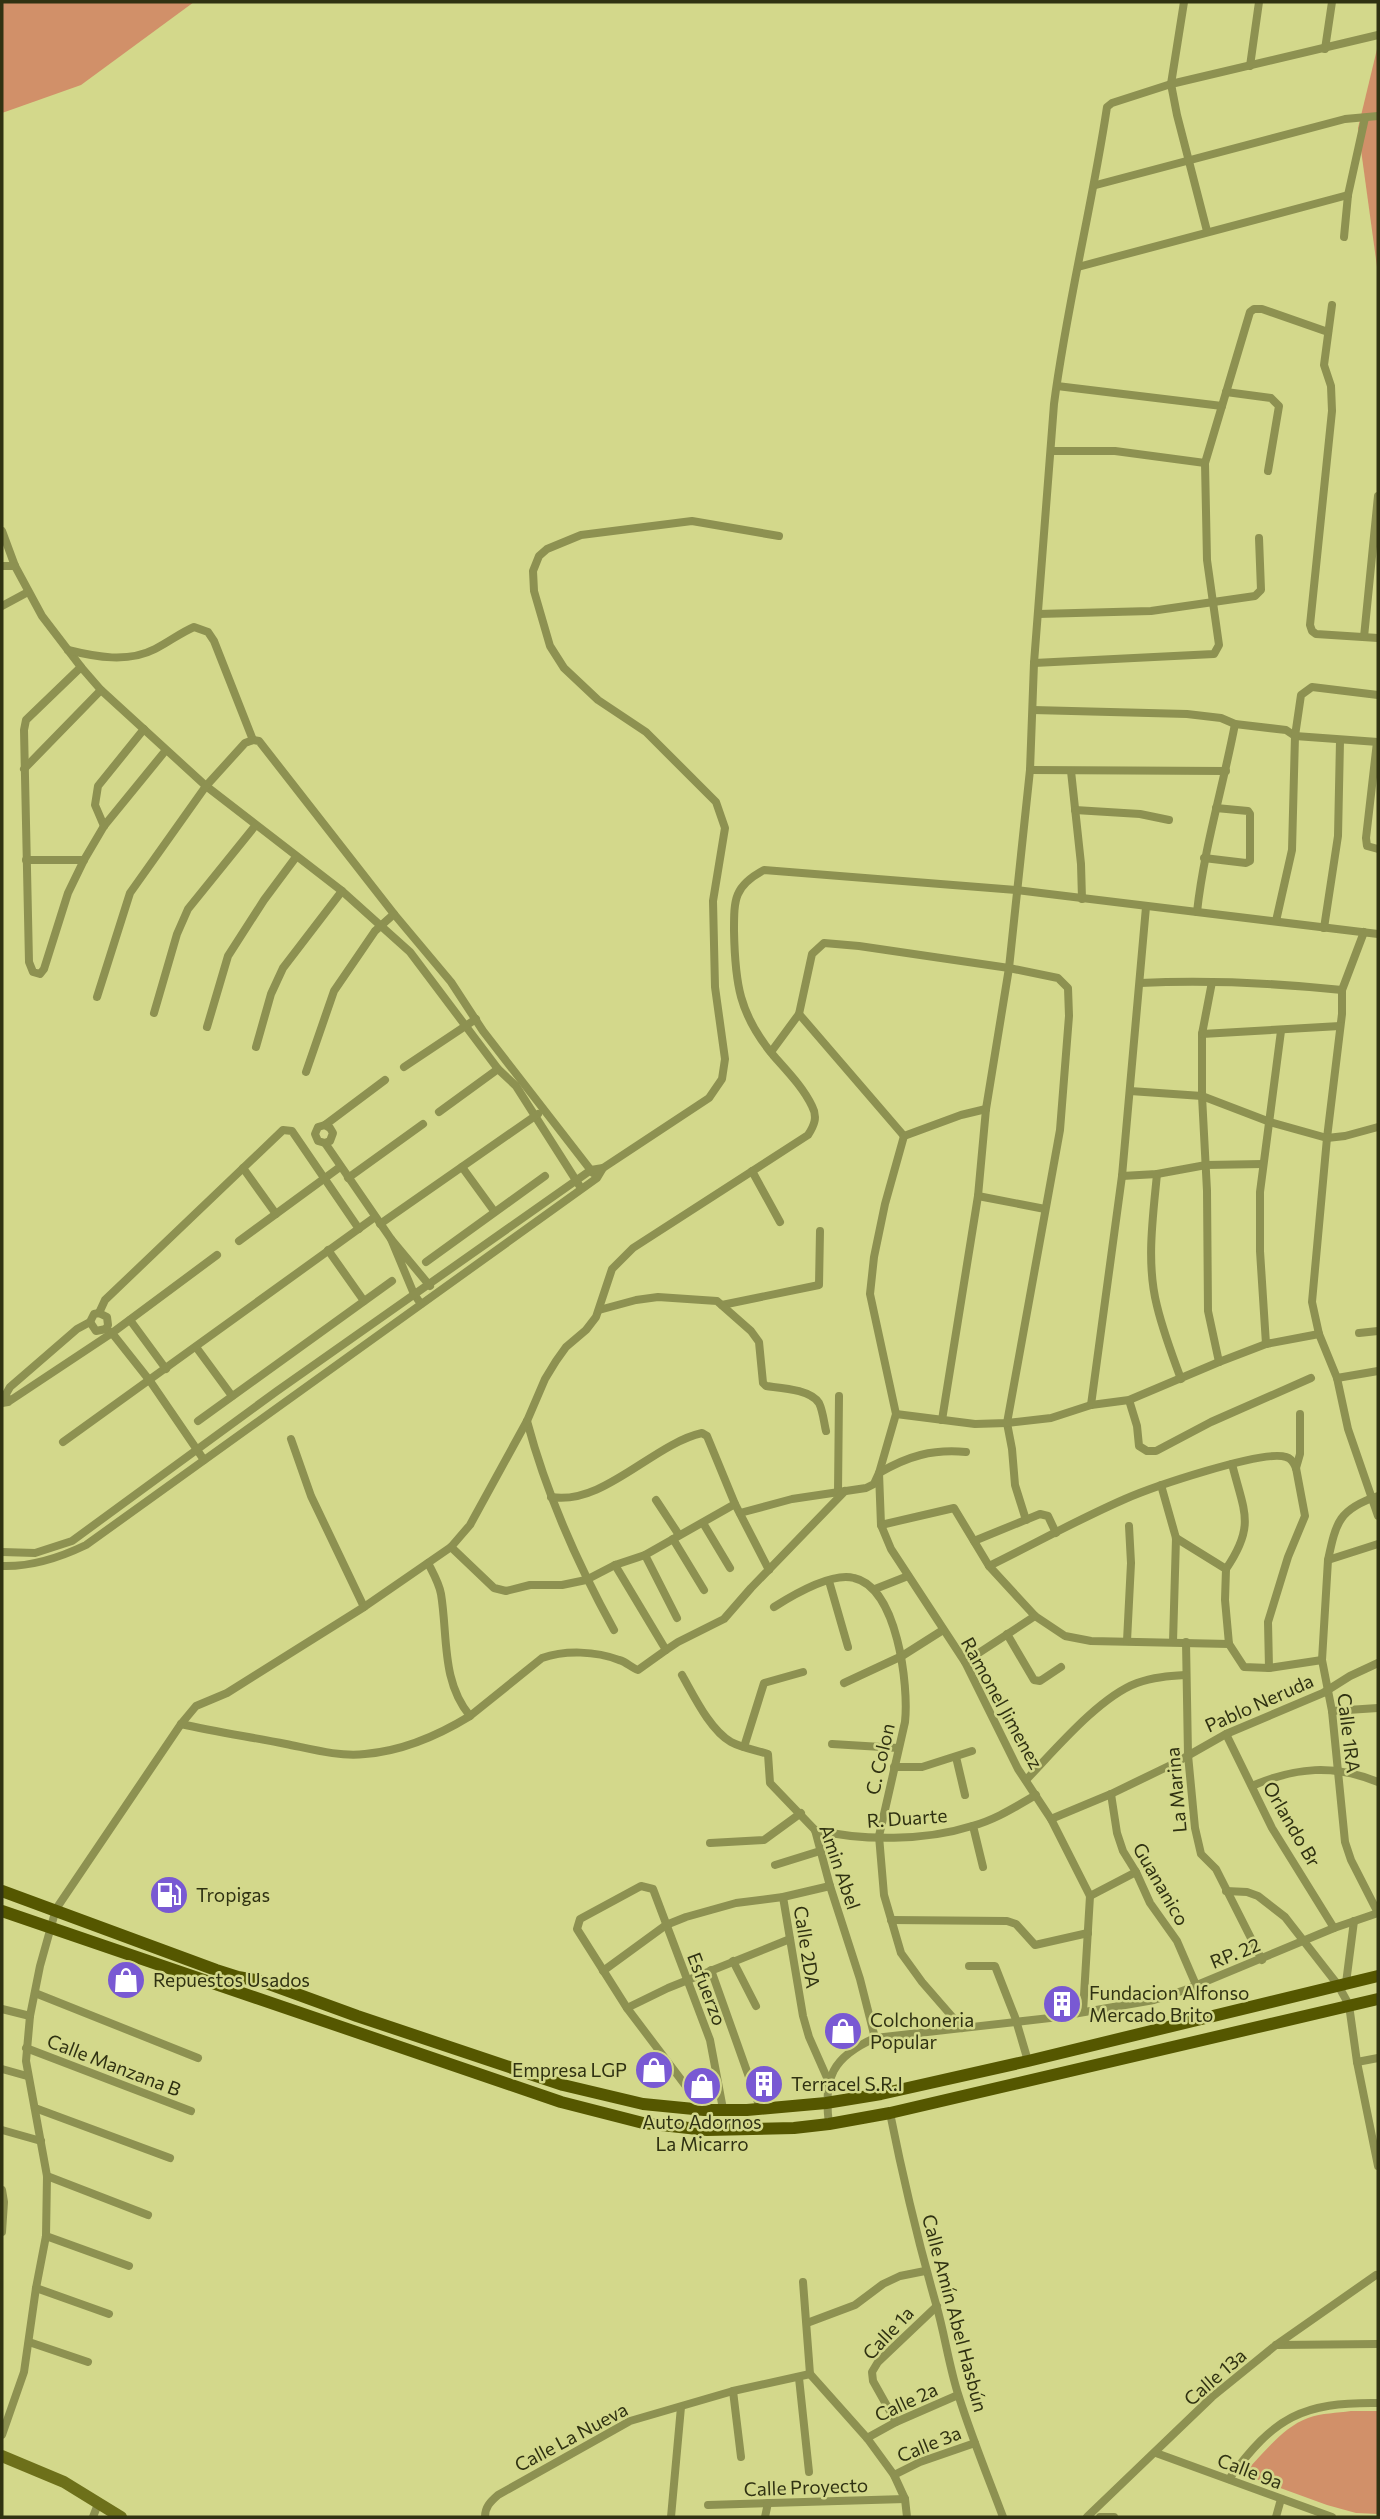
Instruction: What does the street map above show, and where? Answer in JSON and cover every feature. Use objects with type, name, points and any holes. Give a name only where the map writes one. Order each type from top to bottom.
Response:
[{"type":"main road","points":[[2,1891],[216,1970],[261,1981],[563,2085],[643,2104],[704,2110],[826,2103],[1028,2061],[1378,1976]]},
{"type":"main road","points":[[2,1911],[561,2102],[642,2123],[707,2130],[794,2128],[890,2113],[1378,1999]]},
{"type":"street","points":[[1184,2],[1171,84],[1207,231]]},
{"type":"street","points":[[1250,66],[1259,2]]},
{"type":"street","points":[[1325,49],[1332,2]]},
{"type":"street","points":[[942,1420],[978,1196],[986,1109],[1009,968],[1030,771],[1034,663],[1057,386],[1096,185],[1107,107],[1171,84],[1378,35]]},
{"type":"street","points":[[1096,185],[1345,119],[1378,116]]},
{"type":"street","points":[[1344,237],[1348,195],[1365,118]]},
{"type":"street","points":[[1078,267],[1348,195]]},
{"type":"street","points":[[1332,305],[1324,365],[1331,386],[1332,411],[1310,625],[1316,634],[1378,638]]},
{"type":"street","points":[[1034,663],[1214,653],[1219,645],[1207,560],[1205,463],[1250,312],[1262,309],[1328,332]]},
{"type":"street","points":[[1057,386],[1222,406]]},
{"type":"street","points":[[1226,392],[1271,398],[1279,406],[1268,471]]},
{"type":"street","points":[[1051,452],[1115,451],[1205,463]]},
{"type":"street","points":[[1364,637],[1378,496]]},
{"type":"street","points":[[2,1552],[35,1553],[72,1541],[576,1180],[591,1170],[603,1168],[709,1098],[722,1079],[725,1059],[715,987],[713,901],[725,828],[716,802],[646,732],[598,700],[564,668],[550,646],[534,591],[533,571],[539,556],[547,548],[581,535],[692,521],[779,536]]},
{"type":"street","points":[[2,531],[15,566],[42,616],[101,690],[206,786],[342,891],[410,952],[498,1069],[516,1086],[582,1189]]},
{"type":"street","points":[[1038,614],[1151,611],[1259,594],[1259,538]]},
{"type":"street","points":[[2,566],[15,566]]},
{"type":"street","points":[[2,606],[28,592]]},
{"type":"street","points":[[68,650],[96,657],[123,657],[155,649],[194,627],[204,629],[214,641],[253,740]]},
{"type":"street","points":[[82,667],[26,720],[23,769],[29,962],[30,969],[36,974],[40,974],[44,969],[68,893],[84,860],[104,826],[166,750]]},
{"type":"street","points":[[1276,921],[1292,850],[1295,736],[1299,703],[1305,690],[1312,687],[1378,695]]},
{"type":"street","points":[[23,769],[101,690]]},
{"type":"street","points":[[1032,710],[1186,714],[1221,718],[1235,724],[1286,730],[1295,736],[1378,742],[1366,838],[1367,846],[1378,849]]},
{"type":"street","points":[[1196,912],[1204,858],[1235,724]]},
{"type":"street","points":[[104,826],[95,805],[99,786],[144,729]]},
{"type":"street","points":[[97,997],[130,893],[206,786],[245,743],[259,741],[394,914],[451,982],[597,1178]]},
{"type":"street","points":[[1324,928],[1338,836],[1340,741]]},
{"type":"street","points":[[1030,771],[1226,771]]},
{"type":"street","points":[[1071,771],[1082,899]]},
{"type":"street","points":[[1204,858],[1246,863],[1250,861],[1250,814],[1248,811],[1216,808]]},
{"type":"street","points":[[1075,810],[1140,814],[1169,820]]},
{"type":"street","points":[[154,1013],[177,934],[188,909],[255,826]]},
{"type":"street","points":[[207,1027],[228,956],[296,857]]},
{"type":"street","points":[[26,860],[84,860]]},
{"type":"street","points":[[2,2435],[24,2372],[46,2236],[47,2176],[27,2076],[26,2048],[30,2016],[56,1909],[181,1724],[196,1706],[227,1693],[364,1607],[452,1547],[470,1525],[527,1421],[556,1361],[566,1347],[586,1330],[599,1310],[612,1269],[620,1260],[633,1248],[808,1135],[816,1118],[813,1107],[797,1082],[771,1052],[741,1003],[735,963],[734,905],[740,886],[764,870],[1016,890],[1378,934]]},
{"type":"street","points":[[256,1047],[271,994],[283,968],[342,891]]},
{"type":"street","points":[[1091,1405],[1122,1176],[1146,907]]},
{"type":"street","points":[[306,1072],[334,991],[375,931],[394,914]]},
{"type":"street","points":[[1364,932],[1342,990],[1312,1302],[1319,1334],[1337,1378],[1348,1429],[1375,1497],[1378,1516]]},
{"type":"street","points":[[771,1052],[799,1014],[812,954],[824,943],[1009,968],[1058,978],[1068,988],[1069,1016],[1060,1130],[1007,1423],[1015,1485],[1026,1520]]},
{"type":"street","points":[[1140,983],[1212,982],[1342,990]]},
{"type":"street","points":[[1212,982],[1202,1034],[1202,1096],[1208,1311],[1219,1362]]},
{"type":"street","points":[[799,1014],[904,1136]]},
{"type":"street","points":[[404,1067],[476,1019]]},
{"type":"street","points":[[1202,1034],[1340,1026]]},
{"type":"street","points":[[1266,1344],[1260,1251],[1260,1192],[1281,1031]]},
{"type":"street","points":[[439,1112],[498,1069]]},
{"type":"street","points":[[384,1080],[325,1125],[318,1127],[315,1133],[318,1140],[325,1143],[391,1239],[435,1294]]},
{"type":"street","points":[[1130,1091],[1202,1096],[1270,1122],[1327,1138],[1378,1127]]},
{"type":"street","points":[[63,1442],[359,1228],[378,1221],[545,1109]]},
{"type":"street","points":[[904,1136],[961,1115],[986,1109]]},
{"type":"street","points":[[348,1178],[423,1124]]},
{"type":"street","points":[[325,1125],[333,1133],[330,1141],[325,1143]]},
{"type":"street","points":[[5,1403],[10,1387],[77,1329],[90,1322],[91,1318],[99,1313],[105,1300],[283,1129],[292,1132],[359,1228]]},
{"type":"street","points":[[904,1136],[885,1204],[874,1256],[870,1294],[896,1415],[975,1424],[1051,1418],[1091,1405],[1129,1400],[1266,1344],[1319,1334]]},
{"type":"street","points":[[1122,1176],[1157,1174],[1206,1165],[1263,1164]]},
{"type":"street","points":[[239,1241],[340,1167]]},
{"type":"street","points":[[462,1167],[494,1211]]},
{"type":"street","points":[[243,1168],[276,1214]]},
{"type":"street","points":[[2,1566],[39,1563],[62,1557],[86,1545],[582,1189],[597,1178],[603,1168]]},
{"type":"street","points":[[752,1171],[780,1222]]},
{"type":"street","points":[[1157,1174],[1152,1229],[1152,1274],[1156,1304],[1181,1379]]},
{"type":"street","points":[[426,1262],[545,1176]]},
{"type":"street","points":[[978,1196],[1045,1209]]},
{"type":"street","points":[[722,1305],[819,1285],[820,1231]]},
{"type":"street","points":[[391,1239],[414,1294],[421,1304]]},
{"type":"street","points":[[328,1250],[364,1301]]},
{"type":"street","points":[[5,1403],[109,1331],[130,1320],[217,1255]]},
{"type":"street","points":[[198,1421],[392,1281]]},
{"type":"street","points":[[599,1310],[658,1297],[717,1301],[751,1331],[759,1342],[763,1383],[766,1386],[811,1396],[818,1403],[826,1431]]},
{"type":"street","points":[[99,1313],[107,1317],[109,1331],[150,1381],[204,1460]]},
{"type":"street","points":[[130,1320],[166,1369]]},
{"type":"street","points":[[90,1322],[96,1331],[109,1331]]},
{"type":"street","points":[[1359,1333],[1378,1331]]},
{"type":"street","points":[[196,1347],[232,1396]]},
{"type":"street","points":[[1337,1378],[1378,1371]]},
{"type":"street","points":[[1129,1400],[1137,1426],[1139,1446],[1147,1451],[1156,1451],[1210,1422],[1311,1378]]},
{"type":"street","points":[[181,1724],[317,1750],[349,1755],[366,1754],[414,1743],[444,1731],[470,1716],[542,1658],[579,1653],[616,1658],[639,1670],[678,1642],[724,1619],[842,1491],[839,1396]]},
{"type":"street","points":[[1296,1468],[1300,1454],[1300,1414]]},
{"type":"street","name":"Ramonel Jimenez","points":[[896,1415],[879,1473],[881,1524],[891,1549],[964,1662],[1000,1737],[1051,1819],[1090,1896],[1083,2012]]},
{"type":"street","points":[[527,1421],[557,1516],[586,1580],[614,1630]]},
{"type":"street","points":[[551,1497],[565,1499],[599,1487],[677,1443],[702,1433],[707,1436],[735,1504],[769,1570]]},
{"type":"street","points":[[291,1439],[311,1496],[364,1607]]},
{"type":"street","points":[[740,1513],[792,1499],[866,1488],[874,1484],[879,1473],[900,1461],[924,1453],[948,1450],[966,1452]]},
{"type":"street","points":[[989,1566],[1122,1500],[1161,1485],[1232,1464],[1286,1457],[1293,1461],[1296,1468],[1305,1516],[1288,1557],[1269,1622],[1269,1668]]},
{"type":"street","points":[[1232,1464],[1246,1518],[1246,1530],[1226,1569],[1229,1644],[1244,1667],[1269,1668],[1322,1660]]},
{"type":"street","points":[[1161,1485],[1177,1538],[1173,1642]]},
{"type":"street","name":"Calle 1RA","points":[[1375,1497],[1344,1514],[1336,1523],[1328,1560],[1322,1660],[1332,1711],[1347,1850],[1378,1913]]},
{"type":"street","points":[[656,1500],[704,1590]]},
{"type":"street","points":[[452,1547],[494,1588],[502,1591],[530,1586],[562,1585],[586,1580],[615,1565],[645,1555],[735,1504]]},
{"type":"street","points":[[881,1524],[954,1508],[989,1566],[1035,1616],[1065,1636],[1091,1641],[1229,1644]]},
{"type":"street","points":[[974,1541],[1045,1514],[1056,1533]]},
{"type":"street","points":[[703,1523],[730,1568]]},
{"type":"street","points":[[1127,1641],[1131,1563],[1129,1526]]},
{"type":"street","points":[[1177,1538],[1226,1569]]},
{"type":"street","points":[[1328,1560],[1378,1544]]},
{"type":"street","points":[[645,1555],[677,1618]]},
{"type":"street","points":[[428,1563],[441,1592],[447,1664],[455,1691],[470,1716]]},
{"type":"street","points":[[615,1565],[666,1650]]},
{"type":"street","points":[[774,1607],[803,1588],[829,1581],[852,1577],[875,1589],[908,1576]]},
{"type":"street","points":[[829,1581],[848,1647]]},
{"type":"street","name":"C. Colon","points":[[875,1589],[884,1605],[902,1656],[906,1692],[906,1717],[879,1836],[881,1874],[901,1953],[962,2028]]},
{"type":"street","points":[[964,1662],[1035,1616]]},
{"type":"street","points":[[844,1683],[902,1656],[943,1630]]},
{"type":"street","points":[[1007,1634],[1034,1680],[1040,1681],[1061,1667]]},
{"type":"street","name":"La Marina","points":[[1186,1642],[1188,1755],[1198,1847],[1205,1860],[1216,1869],[1262,1960]]},
{"type":"street","name":"Pablo Neruda","points":[[1051,1819],[1111,1794],[1226,1734],[1323,1693],[1378,1663]]},
{"type":"street","points":[[744,1747],[764,1683],[803,1672]]},
{"type":"street","name":"Amin Abel","points":[[682,1675],[700,1708],[724,1736],[744,1747],[768,1754],[770,1783],[815,1830],[875,2038]]},
{"type":"street","points":[[1026,1780],[1083,1722],[1121,1691],[1149,1680],[1186,1675]]},
{"type":"street","points":[[1332,1711],[1378,1708]]},
{"type":"street","name":"Orlando Br","points":[[1226,1734],[1272,1828],[1334,1928]]},
{"type":"street","points":[[832,1744],[898,1748]]},
{"type":"street","points":[[894,1767],[922,1767],[972,1752]]},
{"type":"street","points":[[956,1757],[965,1795]]},
{"type":"street","points":[[1252,1786],[1278,1775],[1339,1769],[1378,1782]]},
{"type":"street","name":"Guananico","points":[[1111,1794],[1120,1844],[1149,1901],[1177,1941],[1196,1985]]},
{"type":"street","name":"R. Duarte","points":[[815,1830],[844,1836],[941,1834],[974,1826],[1036,1795]]},
{"type":"street","points":[[710,1843],[764,1840],[801,1813]]},
{"type":"street","points":[[974,1826],[984,1867]]},
{"type":"street","points":[[775,1865],[820,1851]]},
{"type":"street","points":[[1090,1896],[1136,1872]]},
{"type":"street","name":"Esfuerzo","points":[[603,1971],[578,1929],[579,1920],[642,1886],[653,1889],[710,2040],[723,2109]]},
{"type":"street","points":[[704,2110],[627,2008],[603,1971],[666,1925],[715,1907],[783,1897],[830,1886]]},
{"type":"street","points":[[1226,1891],[1258,1896],[1285,1917],[1342,1984],[1349,2006],[1357,2062],[1374,2133],[1378,2166]]},
{"type":"street","name":"Calle 2DA","points":[[783,1897],[803,2017],[828,2080]]},
{"type":"street","name":"RP. 22","points":[[828,2080],[839,2060],[875,2038],[1016,2022],[1154,2000],[1378,1913]]},
{"type":"street","points":[[891,1920],[1007,1921],[1016,1924],[1035,1945],[1088,1933]]},
{"type":"street","points":[[1342,1984],[1354,1921]]},
{"type":"street","points":[[627,2008],[687,1980],[790,1939]]},
{"type":"street","points":[[733,1961],[756,2006]]},
{"type":"street","points":[[969,1966],[995,1965],[1028,2061]]},
{"type":"street","points":[[711,1970],[760,2108]]},
{"type":"street","points":[[35,1993],[198,2058]]},
{"type":"street","points":[[2,2009],[30,2016]]},
{"type":"street","name":"Calle Manzana B","points":[[26,2048],[191,2110]]},
{"type":"street","points":[[1357,2062],[1378,2058]]},
{"type":"street","points":[[2,2069],[27,2076]]},
{"type":"street","points":[[828,2080],[826,2103],[829,2123]]},
{"type":"street","points":[[35,2108],[170,2158]]},
{"type":"street","name":"Calle Amín Abel Hasbún","points":[[890,2113],[904,2187],[925,2271],[937,2306],[944,2346],[958,2395],[1003,2517]]},
{"type":"street","points":[[2,2130],[41,2141]]},
{"type":"street","points":[[47,2176],[148,2215]]},
{"type":"street","points":[[2,2190],[2,2232]]},
{"type":"street","points":[[46,2236],[129,2266]]},
{"type":"street","points":[[807,2323],[855,2305],[883,2284],[900,2276],[925,2271]]},
{"type":"street","name":"Calle 13a","points":[[1087,2517],[1212,2397],[1276,2345],[1376,2275]]},
{"type":"street","points":[[803,2282],[810,2374],[867,2438],[894,2475],[905,2499],[907,2517]]},
{"type":"street","points":[[36,2288],[109,2314]]},
{"type":"street","name":"Calle 1a","points":[[896,2422],[877,2390],[872,2372],[878,2361],[937,2306]]},
{"type":"street","points":[[29,2342],[88,2362]]},
{"type":"street","points":[[1276,2345],[1378,2344]]},
{"type":"street","name":"Calle La Nueva","points":[[485,2517],[485,2510],[498,2495],[630,2421],[733,2391],[810,2374]]},
{"type":"street","points":[[799,2378],[809,2472]]},
{"type":"street","points":[[733,2391],[741,2457]]},
{"type":"street","name":"Calle 2a","points":[[867,2438],[958,2395]]},
{"type":"street","points":[[1229,2479],[1248,2452],[1281,2421],[1303,2411],[1327,2405],[1378,2403]]},
{"type":"street","points":[[671,2517],[681,2407]]},
{"type":"street","name":"Calle 3a","points":[[894,2475],[920,2462],[975,2443]]},
{"type":"street","name":"Calle 9a","points":[[1156,2453],[1332,2517]]},
{"type":"street","points":[[2,2456],[64,2482],[96,2511],[121,2517]]},
{"type":"street","name":"Calle Proyecto","points":[[708,2505],[905,2499]]},
{"type":"street","points":[[1276,2517],[1281,2499]]},
{"type":"street","points":[[765,2517],[768,2503]]},
{"type":"street","points":[[1100,2517],[1114,2517]]},
{"type":"shaded area","points":[[2,2],[194,2],[81,85],[2,113]]},
{"type":"shaded area","points":[[1378,45],[1378,274],[1358,128]]},
{"type":"shaded area","points":[[1378,2411],[1378,2514],[1356,2513],[1327,2505],[1245,2475],[1274,2441],[1299,2422],[1319,2415]]},
{"type":"place","name":"Tropigas","points":[[169,1895]]},
{"type":"place","name":"Repuestos Usados","points":[[126,1980]]},
{"type":"place","name":"Fundacion Alfonso Mercado Brito","points":[[1062,2004]]},
{"type":"place","name":"Colchoneria Popular","points":[[843,2031]]},
{"type":"place","name":"Empresa LGP","points":[[654,2070]]},
{"type":"place","name":"Terracel S.R.I","points":[[764,2084]]},
{"type":"place","name":"Auto Adornos La Micarro","points":[[702,2086]]}]
